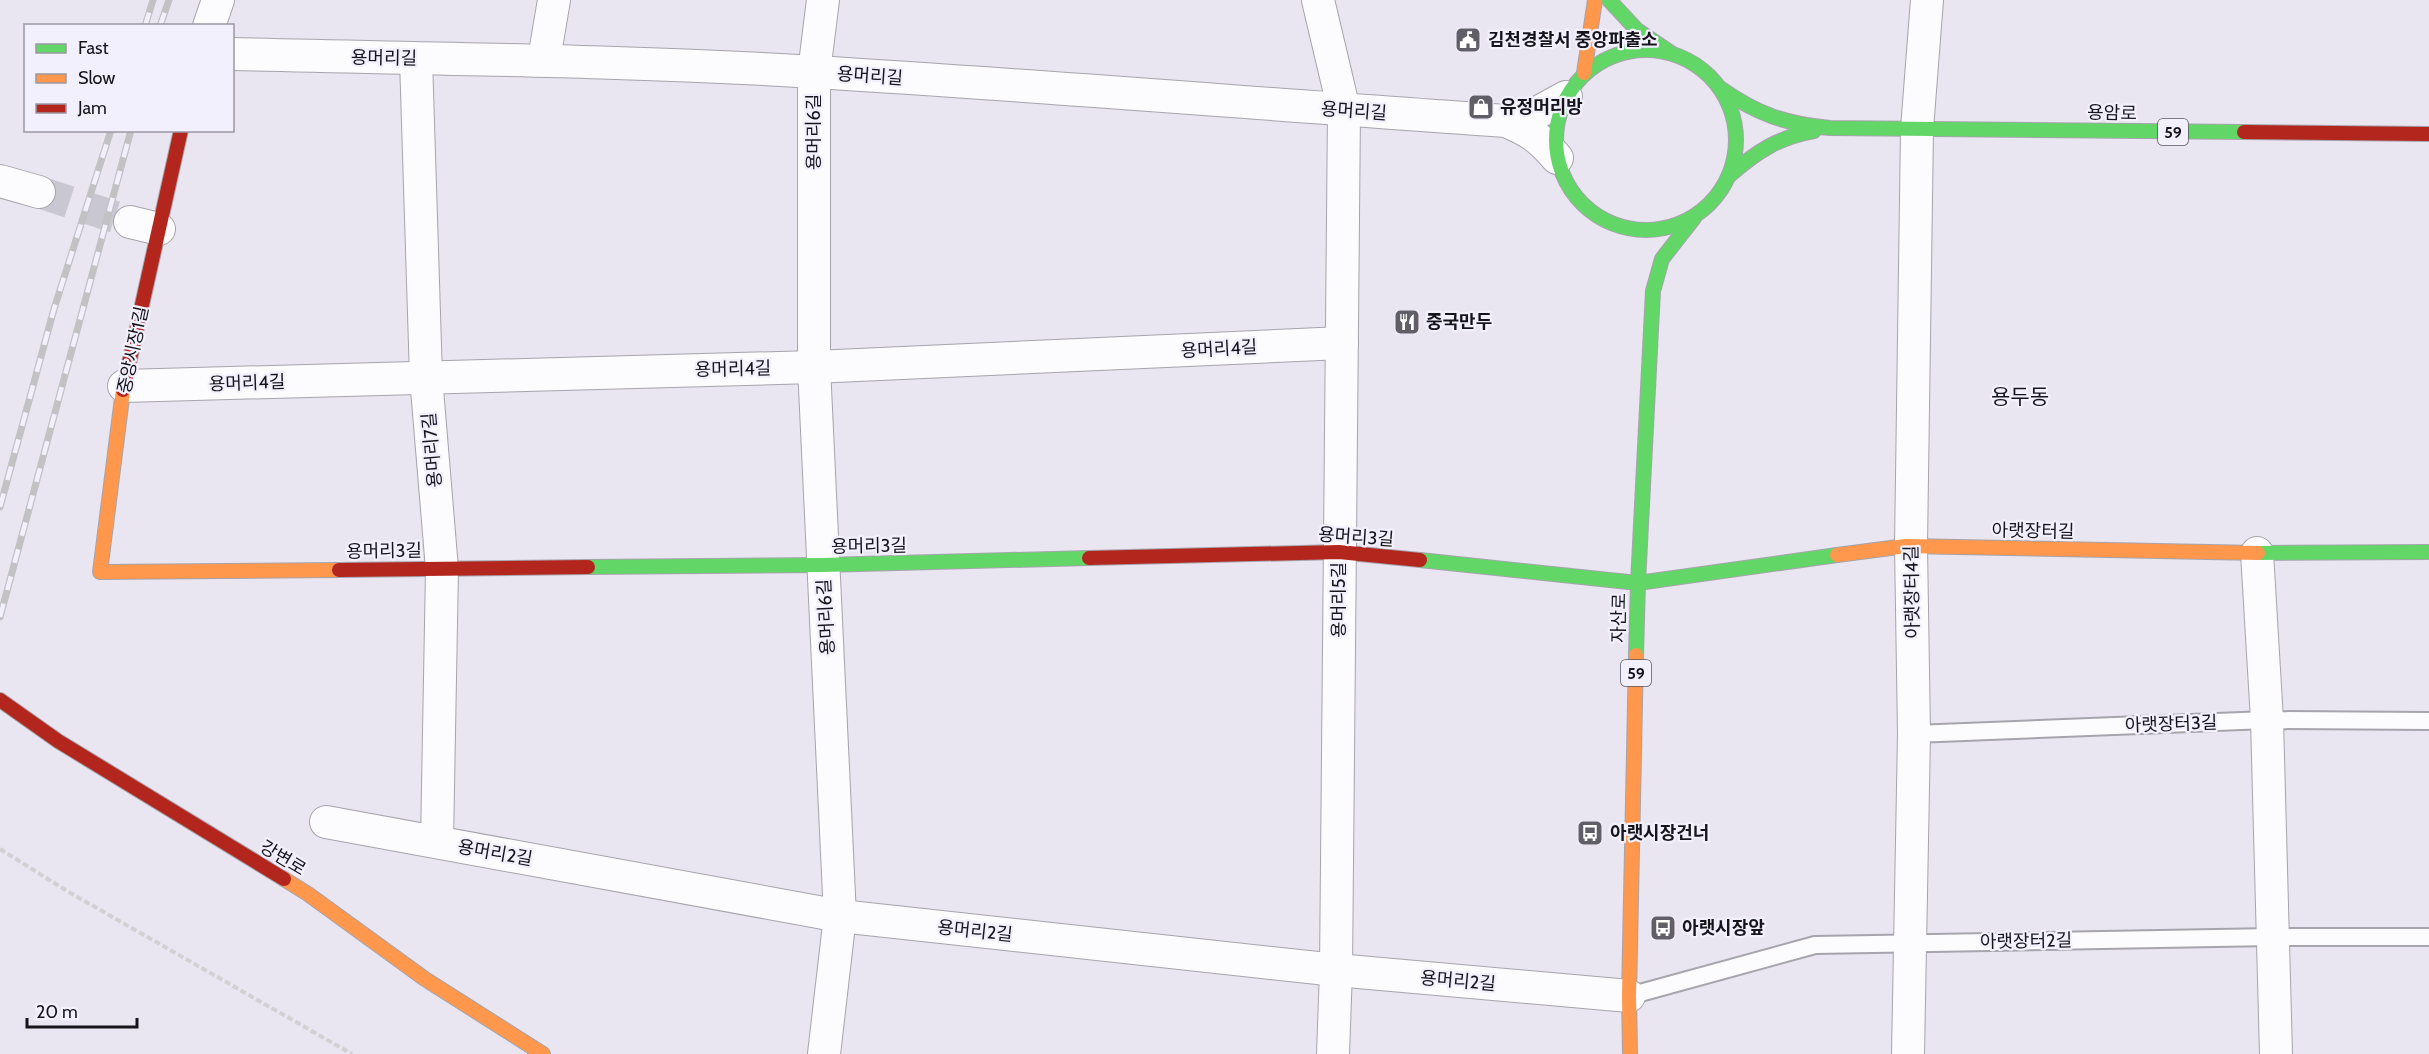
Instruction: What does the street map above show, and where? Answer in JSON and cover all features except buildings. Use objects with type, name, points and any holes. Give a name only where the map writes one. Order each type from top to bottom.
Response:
[{"type":"street","points":[[210,24],[218,0]]},
{"type":"street","points":[[544,59],[554,0]]},
{"type":"street","name":"용머리6길","points":[[823,0],[814,72],[814,367],[840,916],[824,1054]]},
{"type":"street","name":"용머리5길","points":[[1318,0],[1344,110],[1336,970],[1333,1054]]},
{"type":"street","points":[[1584,73],[1595,0]]},
{"type":"street","points":[[1609,0],[1626,21],[1644,37],[1699,66],[1720,88],[1734,116],[1737,147],[1730,175],[1715,199],[1694,218],[1667,229],[1638,231],[1611,224]]},
{"type":"street","name":"아랫장터4길","points":[[1908,1054],[1914,734],[1911,546],[1917,129],[1927,0]]},
{"type":"street","points":[[1628,241],[1611,224],[1586,209],[1568,187],[1557,158],[1556,127],[1566,98],[1584,73],[1611,56],[1640,49],[1671,53]]},
{"type":"street","name":"용머리길","points":[[234,54],[416,59],[544,59],[814,72],[1506,121],[1534,114],[1566,98]]},
{"type":"street","name":"용머리7길","points":[[416,59],[426,377],[442,569],[437,842]]},
{"type":"street","name":"59","points":[[1720,88],[1746,107],[1771,119],[1799,126],[1830,128]]},
{"type":"street","name":"용머리길","points":[[1506,121],[1528,130],[1542,140],[1557,158]]},
{"type":"street","name":"용암로","points":[[1830,128],[2429,134]]},
{"type":"street","name":"59","points":[[1730,175],[1760,149],[1785,137],[1830,128]]},
{"type":"street","name":"중앙시장1길","points":[[100,572],[144,226],[180,132]]},
{"type":"street","points":[[0,181],[39,192]]},
{"type":"street","name":"59","points":[[1653,291],[1662,259],[1694,218]]},
{"type":"street","name":"59","points":[[1644,270],[1653,291]]},
{"type":"street","name":"자산로","points":[[1630,1054],[1629,996],[1638,583],[1653,291]]},
{"type":"street","name":"용머리4길","points":[[124,386],[814,367],[1342,343]]},
{"type":"street","name":"아랫장터길","points":[[1638,583],[1911,546],[2257,553],[2429,552]]},
{"type":"street","name":"용머리3길","points":[[100,572],[823,565],[1339,552],[1638,583]]},
{"type":"street","points":[[2257,553],[2267,720],[2276,1054]]},
{"type":"street","name":"강변로","points":[[0,700],[58,741],[308,894],[424,979],[543,1054]]},
{"type":"street","name":"용머리2길","points":[[326,822],[840,916],[1336,970],[1629,996]]},
{"type":"lane","name":"아랫장터3길","points":[[1914,734],[2267,720],[2429,721]]},
{"type":"lane","name":"아랫장터2길","points":[[1629,996],[1815,945],[2273,937],[2429,937]]},
{"type":"path","points":[[0,849],[67,891],[352,1054]]},
{"type":"tunnel","points":[[39,192],[130,222]]},
{"type":"railway","points":[[146,24],[153,0]]},
{"type":"railway","points":[[161,24],[169,0]]},
{"type":"railway","points":[[0,507],[54,309],[110,132]]},
{"type":"railway","points":[[0,617],[130,132]]},
{"type":"traffic: fast","points":[[1609,0],[1637,30],[1671,53]]},
{"type":"traffic: fast","points":[[1646,50],[1664,51],[1681,57],[1710,76],[1729,105],[1735,122],[1736,140],[1735,158],[1729,175],[1710,204],[1681,223],[1664,229],[1646,230],[1628,229],[1611,223],[1582,204],[1563,175],[1557,158],[1556,140],[1557,122],[1563,105],[1582,76],[1611,57],[1628,51],[1646,50]]},
{"type":"traffic: fast","points":[[1720,88],[1746,105],[1772,116],[1799,124],[1830,128],[2244,132]]},
{"type":"traffic: fast","points":[[1730,175],[1749,159],[1779,141],[1814,131]]},
{"type":"traffic: fast","points":[[1636,655],[1653,291],[1662,259],[1694,218]]},
{"type":"traffic: fast","points":[[2258,553],[2429,552]]},
{"type":"traffic: fast","points":[[1420,560],[1638,583],[1837,555]]},
{"type":"traffic: fast","points":[[588,567],[823,565],[1089,558]]},
{"type":"traffic: slow","points":[[1584,73],[1595,0]]},
{"type":"traffic: slow","points":[[123,390],[100,572],[339,570]]},
{"type":"traffic: slow","points":[[1837,555],[1906,546],[2258,553]]},
{"type":"traffic: slow","points":[[1630,1054],[1629,996],[1636,655]]},
{"type":"traffic: slow","points":[[284,879],[425,979],[543,1054]]},
{"type":"traffic: jam","points":[[123,390],[181,132]]},
{"type":"traffic: jam","points":[[2244,132],[2429,134]]},
{"type":"traffic: jam","points":[[1089,558],[1339,552],[1420,560]]},
{"type":"traffic: jam","points":[[339,570],[588,567]]},
{"type":"traffic: jam","points":[[0,700],[58,741],[284,879]]},
{"type":"place","name":"김천경찰서 중앙파출소","points":[[1468,40]]},
{"type":"place","name":"유정머리방","points":[[1481,107]]},
{"type":"place","name":"중국만두","points":[[1407,322]]},
{"type":"place","name":"아랫시장건너","points":[[1590,833]]},
{"type":"place","name":"아랫시장앞","points":[[1663,928]]},
{"type":"district","name":"용두동","points":[[2020,397]]}]
